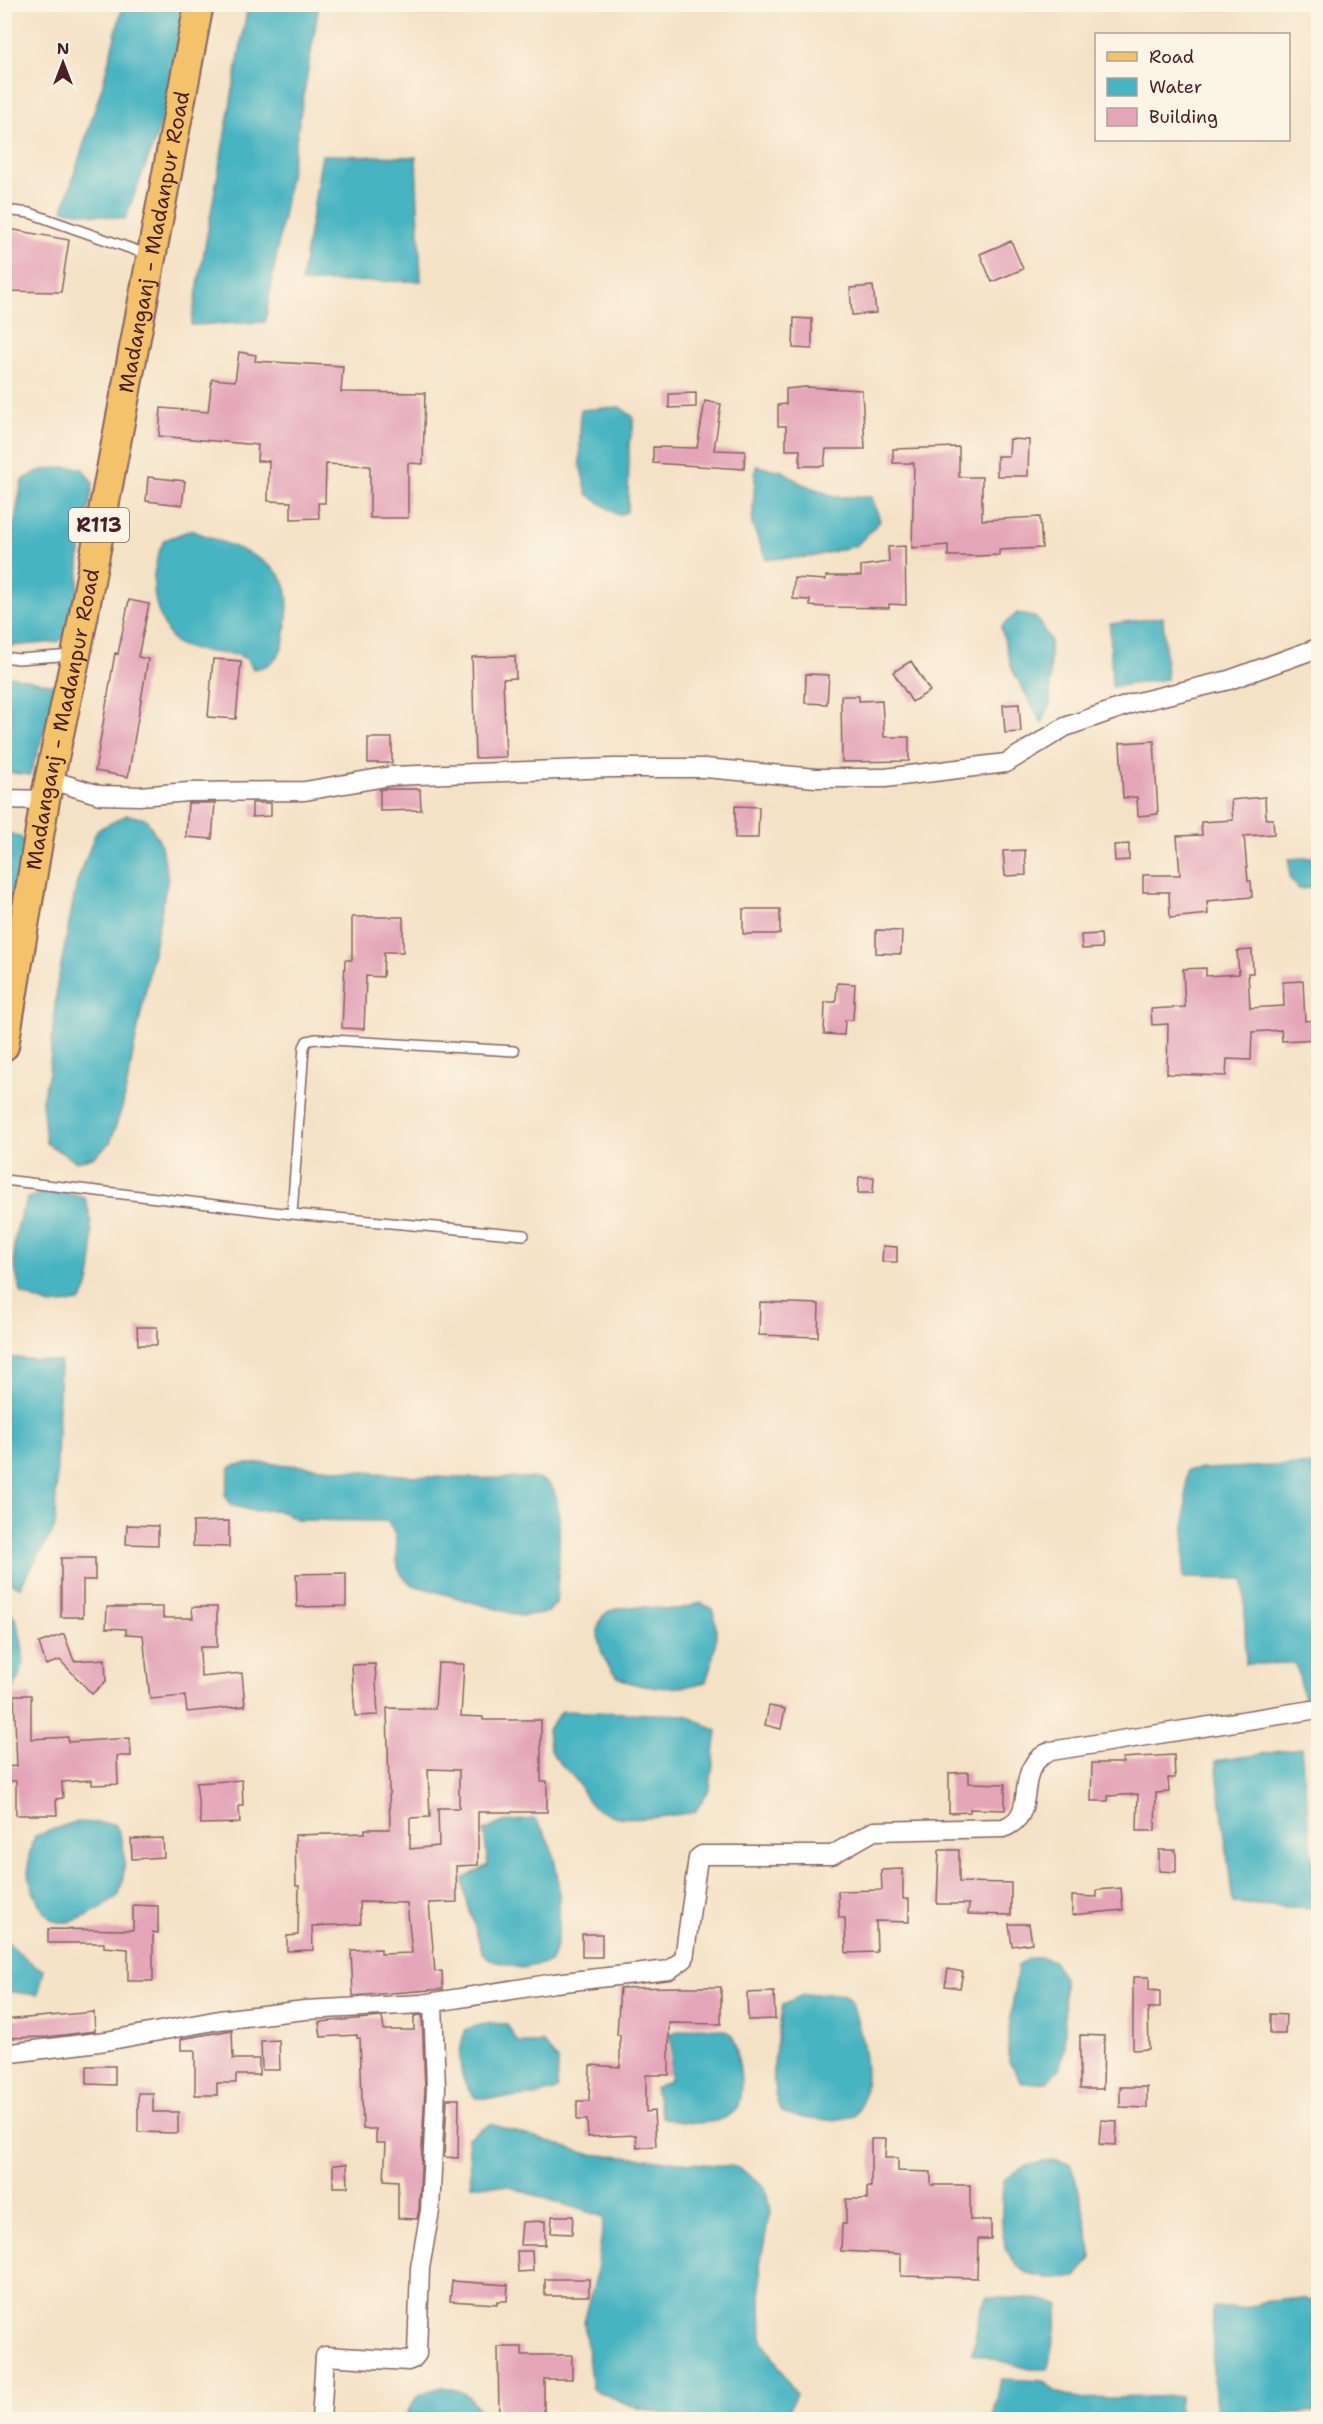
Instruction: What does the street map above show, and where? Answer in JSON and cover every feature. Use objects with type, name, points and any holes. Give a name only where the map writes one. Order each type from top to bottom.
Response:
[{"type":"main road","name":"Madanganj - Madanpur Road","points":[[4,1046],[48,790],[76,654],[199,4]]},
{"type":"street","points":[[4,799],[48,790],[139,796],[189,792],[305,791],[391,776],[614,768],[705,768],[816,778],[885,778],[1006,763],[1074,724],[1134,703],[1229,680],[1318,648]]},
{"type":"street","points":[[4,2054],[106,2041],[230,2019],[305,2010],[433,2002],[555,1983],[669,1970],[678,1966],[684,1959],[698,1858],[702,1855],[831,1855],[874,1831],[1003,1828],[1015,1824],[1021,1816],[1031,1765],[1039,1756],[1052,1751],[1318,1709]]},
{"type":"street","points":[[321,2420],[325,2356],[408,2361],[413,2360],[417,2354],[420,2268],[430,2211],[436,2088],[433,2002]]},
{"type":"lane","points":[[4,210],[30,213],[151,256]]},
{"type":"lane","points":[[4,657],[18,659],[76,654]]},
{"type":"lane","points":[[292,1214],[304,1047],[307,1041],[315,1039],[514,1051]]},
{"type":"lane","points":[[4,1180],[292,1214],[524,1235]]},
{"type":"water","points":[[123,5],[192,5],[170,101],[125,219],[63,210],[102,87]]},
{"type":"water","points":[[248,5],[319,5],[265,322],[191,325]]},
{"type":"water","points":[[322,155],[416,157],[421,281],[301,282]]},
{"type":"water","points":[[620,407],[633,417],[633,429],[629,443],[628,507],[627,512],[618,515],[587,494],[580,464],[580,415],[581,410]]},
{"type":"water","points":[[756,466],[783,471],[800,483],[836,497],[872,497],[880,521],[857,545],[811,557],[766,559],[752,524]]},
{"type":"water","points":[[64,467],[82,468],[93,484],[89,508],[81,524],[78,595],[68,635],[57,642],[9,646],[5,644],[5,574],[22,481],[38,471]]},
{"type":"water","points":[[191,530],[255,556],[276,572],[283,581],[288,602],[284,640],[280,652],[269,664],[253,669],[247,659],[238,655],[185,647],[175,642],[168,634],[155,600],[154,570],[164,540]]},
{"type":"water","points":[[1017,613],[1036,618],[1050,640],[1050,705],[1042,723],[1012,669],[1001,627]]},
{"type":"water","points":[[1163,617],[1167,679],[1112,687],[1110,624]]},
{"type":"water","points":[[5,675],[59,686],[30,775],[5,772]]},
{"type":"water","points":[[127,815],[146,819],[160,842],[168,877],[123,1104],[110,1143],[95,1156],[77,1162],[46,1143],[42,1100],[49,1073],[57,986],[77,882],[97,830]]},
{"type":"water","points":[[5,832],[20,837],[29,847],[5,975]]},
{"type":"water","points":[[1318,857],[1318,887],[1299,889],[1290,879],[1289,859]]},
{"type":"water","points":[[52,1189],[85,1198],[88,1209],[92,1236],[92,1266],[86,1292],[80,1302],[50,1305],[22,1294],[15,1269],[14,1245],[18,1222],[28,1198]]},
{"type":"water","points":[[5,1357],[60,1362],[55,1527],[20,1587],[5,1581]]},
{"type":"water","points":[[265,1463],[417,1476],[526,1478],[544,1481],[553,1489],[558,1512],[556,1603],[548,1612],[521,1616],[413,1585],[404,1578],[400,1571],[393,1530],[387,1521],[299,1520],[277,1510],[253,1511],[231,1505],[225,1495],[230,1468],[235,1465]]},
{"type":"water","points":[[1318,1464],[1318,1702],[1306,1707],[1296,1663],[1246,1664],[1244,1579],[1183,1578],[1187,1470]]},
{"type":"water","points":[[701,1603],[712,1609],[716,1627],[713,1655],[706,1682],[675,1687],[651,1687],[620,1678],[608,1665],[598,1634],[603,1616],[610,1611],[634,1607],[677,1609]]},
{"type":"water","points":[[5,1605],[10,1609],[17,1623],[23,1663],[5,1706]]},
{"type":"water","points":[[562,1711],[686,1715],[717,1731],[710,1788],[695,1812],[653,1818],[624,1818],[598,1810],[588,1801],[578,1782],[553,1755],[547,1730]]},
{"type":"water","points":[[1301,1748],[1318,1909],[1233,1903],[1216,1761]]},
{"type":"water","points":[[534,1819],[544,1832],[556,1867],[559,1888],[558,1928],[551,1962],[521,1968],[490,1960],[482,1951],[466,1898],[463,1879],[488,1865],[484,1831],[503,1822]]},
{"type":"water","points":[[75,1822],[115,1824],[124,1851],[123,1879],[118,1897],[82,1918],[58,1922],[47,1915],[34,1894],[29,1872],[29,1854],[35,1836]]},
{"type":"water","points":[[5,1940],[36,1967],[44,1970],[38,1995],[5,1991]]},
{"type":"water","points":[[1041,1957],[1053,1961],[1064,1978],[1065,2045],[1060,2067],[1047,2082],[1022,2083],[1009,2062],[1008,2036],[1018,1966],[1028,1959]]},
{"type":"water","points":[[827,1993],[844,1995],[852,2002],[865,2060],[865,2090],[861,2103],[855,2116],[836,2119],[809,2119],[781,2112],[774,2086],[774,2059],[783,2004],[803,1995]]},
{"type":"water","points":[[487,2023],[507,2024],[518,2043],[543,2043],[558,2061],[557,2089],[541,2095],[476,2098],[465,2083],[462,2074],[461,2047],[466,2029]]},
{"type":"water","points":[[698,2027],[722,2030],[733,2038],[741,2076],[741,2094],[738,2105],[725,2118],[715,2121],[692,2123],[670,2120],[662,2117],[655,2088],[670,2080],[672,2044],[669,2038],[671,2033]]},
{"type":"water","points":[[490,2124],[588,2154],[738,2167],[765,2187],[770,2212],[760,2264],[762,2340],[796,2394],[789,2410],[734,2418],[699,2418],[637,2407],[592,2389],[584,2322],[596,2277],[604,2217],[507,2186],[471,2185],[468,2138]]},
{"type":"water","points":[[1057,2161],[1070,2164],[1081,2199],[1091,2258],[1076,2277],[1043,2278],[1024,2271],[1014,2263],[1008,2251],[1002,2224],[1003,2181],[1028,2166]]},
{"type":"water","points":[[987,2297],[1044,2300],[1059,2306],[1048,2369],[1030,2369],[972,2353],[979,2317]]},
{"type":"water","points":[[1302,2298],[1318,2303],[1318,2412],[1219,2417],[1213,2379],[1213,2307],[1241,2309],[1262,2302]]},
{"type":"water","points":[[1001,2379],[1044,2381],[1056,2392],[1078,2399],[1180,2396],[1178,2419],[993,2419]]},
{"type":"water","points":[[444,2387],[464,2393],[469,2397],[483,2419],[406,2419],[411,2405],[419,2396],[429,2390]]},
{"type":"building","points":[[4,228],[69,240],[61,292],[4,291]]},
{"type":"building","points":[[1011,241],[1023,269],[992,282],[980,254]]},
{"type":"building","points":[[873,286],[876,313],[852,315],[850,288]]},
{"type":"building","points":[[794,318],[812,319],[812,349],[793,348]]},
{"type":"building","points":[[239,352],[256,355],[255,361],[343,366],[341,392],[425,393],[423,464],[408,463],[408,518],[370,518],[370,466],[326,464],[325,503],[318,503],[319,518],[291,519],[291,502],[268,501],[269,461],[257,461],[258,445],[159,436],[161,408],[208,412],[212,379],[235,381]]},
{"type":"building","points":[[806,387],[862,390],[865,449],[826,449],[824,466],[800,466],[800,450],[786,450],[786,426],[778,426],[778,405],[786,404],[786,389]]},
{"type":"building","points":[[696,393],[696,407],[669,408],[669,394]]},
{"type":"building","points":[[705,401],[721,404],[714,450],[745,451],[744,469],[653,463],[653,447],[697,448]]},
{"type":"building","points":[[1010,439],[1029,440],[1028,476],[997,476],[997,456],[1009,456]]},
{"type":"building","points":[[959,447],[959,477],[982,477],[982,520],[1040,517],[1042,548],[999,550],[999,555],[948,556],[948,545],[912,548],[914,463],[893,463],[893,449]]},
{"type":"building","points":[[148,477],[185,481],[182,505],[146,501]]},
{"type":"building","points":[[905,546],[906,605],[889,604],[889,608],[826,607],[810,606],[810,600],[793,599],[794,578],[826,580],[826,576],[861,576],[861,566],[889,562],[888,547]]},
{"type":"building","points":[[129,600],[149,604],[138,657],[148,659],[128,777],[95,771],[115,653],[118,654]]},
{"type":"building","points":[[515,656],[516,678],[503,679],[506,757],[475,758],[472,657]]},
{"type":"building","points":[[213,659],[241,661],[236,719],[208,717]]},
{"type":"building","points":[[911,661],[930,691],[912,702],[893,672]]},
{"type":"building","points":[[806,674],[829,675],[827,704],[805,703]]},
{"type":"building","points":[[841,696],[859,696],[859,701],[882,700],[884,737],[909,737],[909,761],[842,762]]},
{"type":"building","points":[[1019,704],[1021,732],[1005,733],[1003,705]]},
{"type":"building","points":[[368,738],[392,738],[392,763],[368,763]]},
{"type":"building","points":[[1154,741],[1158,814],[1138,816],[1137,797],[1123,798],[1120,743]]},
{"type":"building","points":[[380,789],[420,789],[421,810],[380,811]]},
{"type":"building","points":[[1265,797],[1266,819],[1273,819],[1274,834],[1244,836],[1248,881],[1251,881],[1252,897],[1207,901],[1208,914],[1170,918],[1169,892],[1143,892],[1143,875],[1180,875],[1177,836],[1202,835],[1201,822],[1233,820],[1231,800]]},
{"type":"building","points":[[188,803],[215,803],[212,839],[186,837]]},
{"type":"building","points":[[252,803],[271,803],[271,816],[252,817]]},
{"type":"building","points":[[735,806],[759,807],[758,838],[735,838]]},
{"type":"building","points":[[1129,844],[1129,860],[1115,861],[1114,845]]},
{"type":"building","points":[[1025,850],[1026,875],[1005,876],[1003,851]]},
{"type":"building","points":[[743,909],[780,909],[780,934],[743,934]]},
{"type":"building","points":[[352,917],[403,917],[403,952],[384,952],[383,977],[366,976],[364,1029],[342,1028],[345,960],[352,960]]},
{"type":"building","points":[[876,930],[902,931],[901,954],[876,953]]},
{"type":"building","points":[[1101,934],[1102,948],[1082,949],[1081,935]]},
{"type":"building","points":[[1252,950],[1253,973],[1248,973],[1250,1008],[1284,1006],[1283,982],[1303,981],[1305,1021],[1318,1020],[1318,1039],[1282,1041],[1281,1030],[1252,1032],[1251,1060],[1227,1059],[1226,1076],[1167,1074],[1168,1024],[1152,1025],[1151,1009],[1185,1007],[1183,969],[1206,968],[1206,976],[1239,974],[1237,951]]},
{"type":"building","points":[[837,983],[855,984],[853,1020],[845,1020],[844,1035],[824,1034],[825,1002],[836,1002]]},
{"type":"building","points":[[859,1177],[874,1177],[873,1193],[858,1193]]},
{"type":"building","points":[[883,1246],[897,1247],[897,1262],[882,1262]]},
{"type":"building","points":[[760,1302],[819,1304],[818,1337],[759,1335]]},
{"type":"building","points":[[137,1327],[157,1327],[157,1345],[138,1345]]},
{"type":"building","points":[[229,1521],[229,1547],[193,1546],[193,1522]]},
{"type":"building","points":[[127,1525],[158,1526],[158,1545],[126,1544]]},
{"type":"building","points":[[61,1558],[95,1558],[95,1580],[83,1580],[83,1617],[61,1617]]},
{"type":"building","points":[[346,1573],[346,1606],[297,1607],[296,1574]]},
{"type":"building","points":[[107,1607],[163,1607],[163,1618],[193,1618],[192,1607],[217,1607],[217,1647],[200,1647],[201,1677],[242,1673],[245,1706],[187,1712],[185,1696],[150,1699],[143,1635],[126,1634],[126,1629],[106,1628]]},
{"type":"building","points":[[64,1634],[74,1661],[105,1659],[106,1681],[92,1694],[60,1660],[46,1665],[39,1643]]},
{"type":"building","points":[[438,1663],[464,1664],[461,1716],[483,1717],[483,1720],[541,1720],[541,1781],[547,1781],[547,1812],[478,1812],[478,1865],[456,1866],[457,1902],[429,1903],[435,1972],[442,1971],[443,1989],[353,1996],[351,1950],[381,1949],[381,1954],[412,1953],[407,1903],[360,1902],[361,1924],[312,1926],[313,1950],[287,1951],[287,1936],[298,1935],[299,1886],[296,1886],[295,1835],[365,1833],[365,1829],[390,1829],[387,1708],[435,1709]],"holes":[[[428,1769],[459,1770],[459,1808],[438,1808],[439,1846],[410,1849],[410,1818],[430,1817]]]},
{"type":"building","points":[[375,1664],[378,1715],[355,1716],[352,1665]]},
{"type":"building","points":[[14,1695],[31,1695],[31,1739],[68,1737],[68,1742],[130,1738],[131,1756],[117,1756],[118,1784],[92,1785],[92,1780],[62,1782],[63,1798],[56,1799],[57,1815],[16,1815],[16,1781],[4,1781],[4,1767],[17,1766]]},
{"type":"building","points":[[769,1706],[785,1709],[781,1729],[765,1725]]},
{"type":"building","points":[[1174,1755],[1175,1778],[1168,1778],[1169,1792],[1156,1793],[1155,1831],[1137,1831],[1138,1794],[1108,1796],[1108,1801],[1091,1801],[1092,1763],[1123,1763],[1122,1758]]},
{"type":"building","points":[[969,1772],[969,1783],[1005,1784],[1005,1810],[970,1809],[970,1812],[949,1813],[949,1773]]},
{"type":"building","points":[[242,1780],[243,1806],[239,1806],[240,1823],[201,1824],[196,1783]]},
{"type":"building","points":[[163,1838],[164,1857],[132,1859],[131,1839]]},
{"type":"building","points":[[939,1850],[959,1850],[959,1882],[1011,1883],[1011,1915],[968,1914],[969,1904],[937,1904]]},
{"type":"building","points":[[1159,1850],[1176,1850],[1176,1872],[1159,1871]]},
{"type":"building","points":[[903,1869],[903,1899],[909,1899],[909,1922],[876,1921],[877,1952],[846,1953],[845,1918],[839,1918],[838,1891],[882,1890],[881,1870]]},
{"type":"building","points":[[1121,1888],[1123,1910],[1072,1915],[1072,1896],[1097,1897],[1097,1890]]},
{"type":"building","points":[[133,1905],[158,1906],[158,1933],[153,1932],[153,1981],[128,1981],[128,1949],[104,1947],[104,1943],[48,1943],[48,1929],[133,1930]]},
{"type":"building","points":[[1009,1924],[1029,1924],[1032,1943],[1012,1946]]},
{"type":"building","points":[[582,1934],[602,1934],[602,1957],[582,1957]]},
{"type":"building","points":[[948,1969],[963,1972],[960,1988],[945,1986]]},
{"type":"building","points":[[1133,1977],[1149,1977],[1149,1990],[1160,1991],[1160,2008],[1148,2008],[1149,2049],[1133,2050]]},
{"type":"building","points":[[721,1987],[721,2024],[669,2023],[669,2075],[646,2075],[646,2112],[654,2111],[656,2146],[637,2148],[636,2135],[588,2137],[587,2120],[577,2120],[577,2101],[589,2101],[590,2065],[620,2067],[620,2035],[617,2035],[620,1988]]},
{"type":"building","points":[[774,1992],[775,2019],[748,2020],[747,1993]]},
{"type":"building","points":[[94,2012],[95,2031],[47,2037],[4,2038],[4,2020]]},
{"type":"building","points":[[1270,2014],[1286,2015],[1285,2034],[1270,2034]]},
{"type":"building","points":[[422,2015],[425,2088],[419,2210],[417,2219],[398,2218],[398,2181],[384,2180],[386,2143],[376,2143],[376,2129],[363,2129],[360,2038],[357,2038],[357,2035],[321,2037],[319,2022],[382,2017],[384,2030],[414,2030],[414,2016]]},
{"type":"building","points":[[232,2030],[233,2059],[259,2059],[259,2075],[236,2075],[236,2083],[217,2083],[217,2095],[195,2095],[195,2050],[181,2050],[181,2039]]},
{"type":"building","points":[[1080,2035],[1104,2036],[1103,2089],[1080,2089]]},
{"type":"building","points":[[279,2040],[280,2070],[262,2070],[261,2041]]},
{"type":"building","points":[[87,2066],[115,2066],[115,2085],[87,2084]]},
{"type":"building","points":[[1120,2087],[1147,2087],[1147,2108],[1120,2107]]},
{"type":"building","points":[[138,2093],[153,2093],[153,2112],[178,2112],[178,2133],[138,2132]]},
{"type":"building","points":[[447,2099],[459,2099],[458,2158],[444,2157]]},
{"type":"building","points":[[1101,2120],[1117,2121],[1116,2145],[1099,2144]]},
{"type":"building","points":[[871,2139],[886,2139],[885,2158],[898,2158],[898,2171],[931,2172],[931,2185],[970,2185],[970,2220],[991,2220],[991,2239],[978,2239],[977,2278],[901,2276],[901,2254],[841,2251],[842,2224],[846,2224],[846,2199],[867,2199],[867,2187],[871,2187]]},
{"type":"building","points":[[347,2164],[348,2187],[333,2187],[333,2165]]},
{"type":"building","points":[[552,2216],[573,2216],[572,2234],[551,2233]]},
{"type":"building","points":[[545,2221],[545,2245],[520,2245],[522,2222]]},
{"type":"building","points":[[517,2251],[532,2251],[533,2271],[518,2272]]},
{"type":"building","points":[[545,2279],[589,2279],[589,2296],[545,2296]]},
{"type":"building","points":[[452,2281],[508,2285],[507,2301],[497,2301],[497,2304],[450,2301]]},
{"type":"building","points":[[498,2347],[522,2347],[522,2355],[572,2355],[572,2379],[544,2379],[544,2420],[499,2420]]}]
